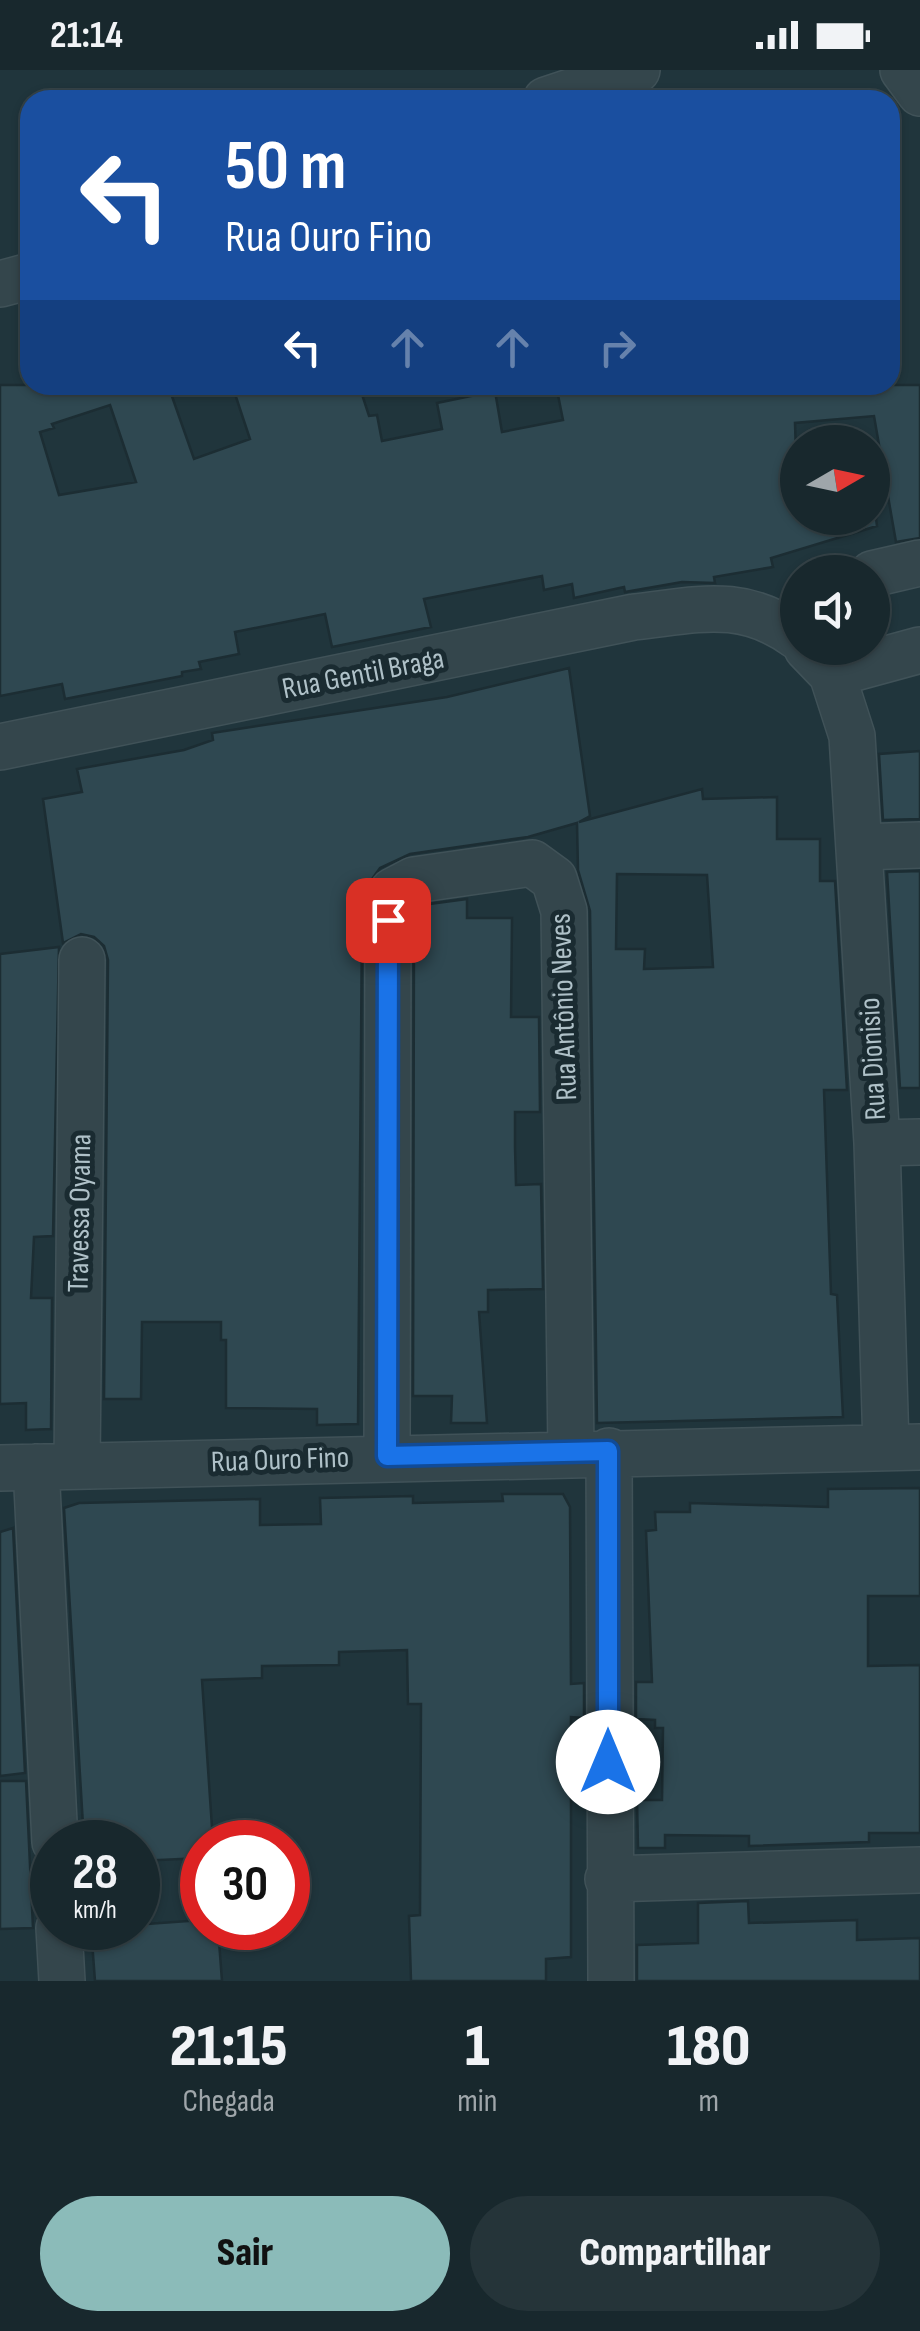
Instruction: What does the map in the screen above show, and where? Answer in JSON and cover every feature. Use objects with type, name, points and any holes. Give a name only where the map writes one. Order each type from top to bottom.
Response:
[{"type":"street","points":[[576,90],[636,70]]},
{"type":"street","points":[[903,70],[920,93]]},
{"type":"street","points":[[890,570],[920,563]]},
{"type":"street","name":"Rua Gentil Braga","points":[[0,746],[634,618],[728,607],[780,595]]},
{"type":"street","name":"Rua Gentil Braga","points":[[728,607],[767,616],[780,625]]},
{"type":"street","points":[[890,653],[920,650]]},
{"type":"street","name":"Rua Dionisio","points":[[821,665],[852,736],[859,847],[898,1142],[903,1447]]},
{"type":"street","points":[[859,847],[920,845]]},
{"type":"street","name":"Rua Antônio Neves","points":[[387,1456],[388,920],[394,891],[414,880],[532,863],[554,880],[564,911],[590,1452]]},
{"type":"street","name":"Travessa Oyama","points":[[54,1820],[38,1467],[82,960]]},
{"type":"street","name":"Rua Ouro Fino","points":[[38,1467],[903,1447]]},
{"type":"street","points":[[590,1452],[611,1981]]},
{"type":"street","points":[[608,1879],[920,1870]]},
{"type":"street","points":[[60,1950],[62,1981]]},
{"type":"building","points":[[0,385],[20,385],[20,395],[172,395],[194,459],[250,439],[235,395],[362,395],[369,416],[377,415],[382,441],[442,429],[437,403],[476,395],[496,395],[502,432],[563,420],[558,395],[900,395],[900,385],[920,385],[920,538],[896,542],[890,508],[890,425],[876,425],[874,416],[780,425],[780,535],[847,535],[771,558],[773,567],[714,577],[715,583],[682,582],[625,592],[624,587],[574,598],[572,584],[544,590],[542,576],[424,599],[431,627],[332,647],[325,614],[235,632],[239,654],[199,662],[201,669],[182,672],[182,676],[65,699],[62,684],[0,696]],"holes":[[[110,405],[136,482],[59,495],[40,432],[54,428],[52,424]]]},
{"type":"building","points":[[569,668],[590,816],[579,822],[702,789],[703,799],[777,797],[777,839],[820,839],[820,881],[835,881],[847,1090],[824,1090],[831,1294],[837,1295],[843,1417],[597,1423],[590,911],[578,870],[577,823],[528,837],[410,854],[380,868],[367,886],[362,920],[358,1424],[317,1425],[317,1409],[226,1408],[226,1340],[221,1340],[221,1322],[142,1322],[141,1399],[104,1399],[108,960],[104,946],[94,937],[81,934],[63,943],[43,799],[82,792],[77,769],[184,750],[213,740],[212,733],[447,697]],"holes":[[[617,874],[707,875],[713,967],[644,969],[645,949],[616,949]]]},
{"type":"building","points":[[920,751],[920,819],[883,820],[879,754]]},
{"type":"building","points":[[920,871],[920,1088],[900,1088],[887,872]]},
{"type":"building","points":[[467,899],[467,918],[512,918],[511,1017],[539,1017],[540,1112],[515,1112],[515,1147],[516,1185],[541,1184],[543,1289],[488,1290],[488,1312],[479,1312],[487,1423],[451,1423],[452,1396],[413,1396],[414,922],[417,908],[422,905]]},
{"type":"building","points":[[59,947],[53,1236],[34,1237],[31,1298],[52,1298],[51,1429],[26,1430],[26,1403],[0,1404],[0,954]]},
{"type":"building","points":[[920,1488],[920,1596],[868,1596],[868,1666],[920,1665],[920,1833],[869,1833],[869,1842],[749,1846],[749,1836],[665,1835],[665,1848],[638,1848],[637,1800],[662,1800],[663,1728],[655,1728],[655,1720],[636,1719],[636,1682],[652,1682],[646,1531],[656,1530],[655,1512],[690,1512],[690,1503],[828,1507],[828,1489]]},
{"type":"building","points":[[502,1494],[563,1494],[570,1507],[571,1684],[584,1683],[584,1718],[571,1717],[571,1957],[546,1959],[546,1981],[411,1981],[409,1916],[420,1915],[421,1704],[408,1704],[407,1650],[339,1652],[339,1665],[262,1666],[262,1678],[202,1680],[212,1820],[180,1820],[180,1859],[160,1860],[160,1820],[83,1820],[64,1508],[79,1503],[260,1499],[260,1525],[321,1524],[320,1498],[413,1496],[413,1503],[503,1501]]},
{"type":"building","points":[[13,1528],[25,1773],[0,1776],[0,1532]]},
{"type":"building","points":[[0,1781],[26,1781],[30,1928],[0,1929]]},
{"type":"building","points":[[748,1901],[749,1923],[857,1920],[857,1940],[920,1938],[920,1981],[637,1981],[637,1945],[698,1943],[698,1903]]},
{"type":"building","points":[[180,1922],[180,1950],[220,1950],[222,1981],[95,1981],[93,1950],[160,1950],[160,1923]]},
{"type":"route","points":[[388,920],[387,1456],[608,1451],[608,1762]]}]
